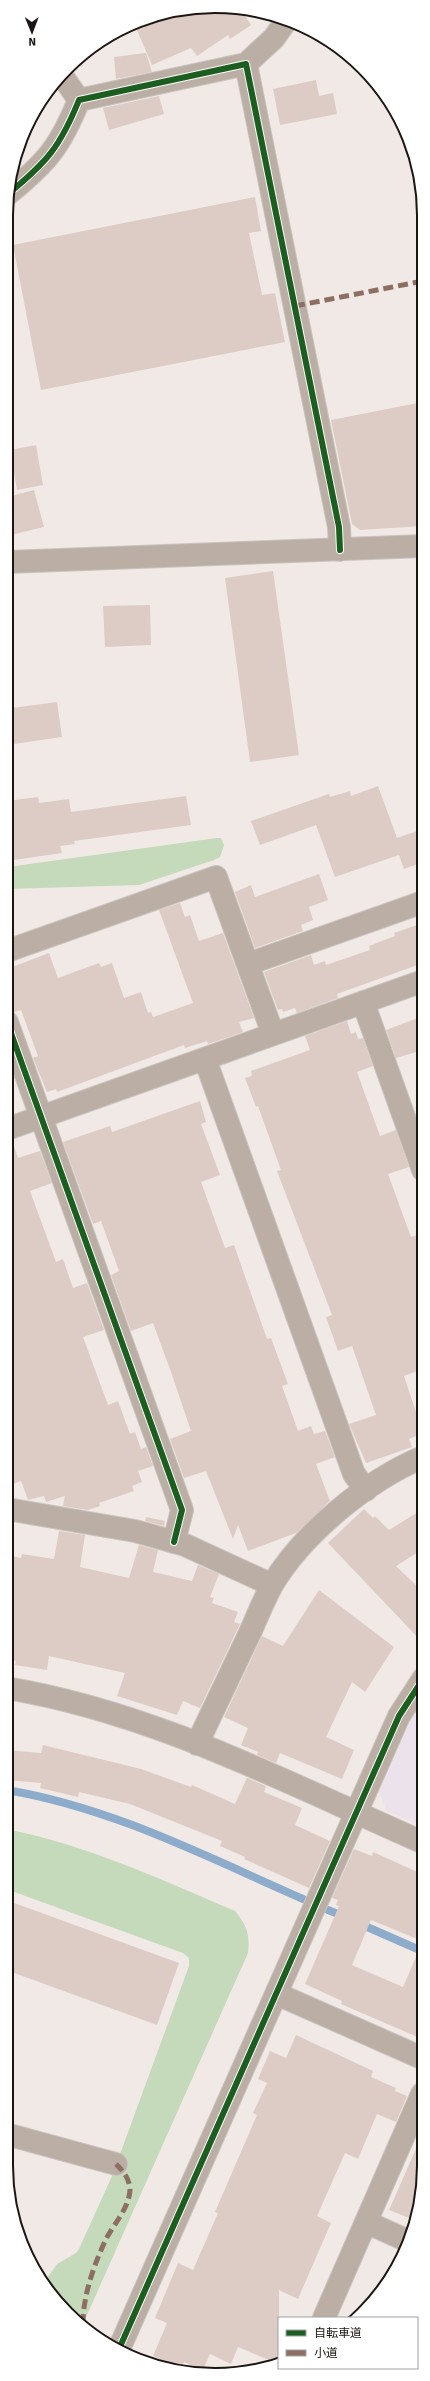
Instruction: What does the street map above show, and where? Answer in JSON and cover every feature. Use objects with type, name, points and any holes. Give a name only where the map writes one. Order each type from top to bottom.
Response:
[{"type":"street","points":[[79,100],[246,64],[274,38],[283,25]]},
{"type":"street","points":[[246,64],[339,527],[340,550]]},
{"type":"street","points":[[65,80],[79,100]]},
{"type":"street","points":[[15,188],[49,158],[66,133],[79,100]]},
{"type":"street","points":[[13,562],[417,546]]},
{"type":"street","points":[[13,949],[216,876],[273,1034]]},
{"type":"street","points":[[248,964],[417,904]]},
{"type":"street","points":[[13,1127],[417,983]]},
{"type":"street","points":[[363,1002],[417,1153]]},
{"type":"street","points":[[13,1039],[182,1510],[174,1542]]},
{"type":"street","points":[[205,1059],[354,1474],[366,1490]]},
{"type":"street","points":[[197,1744],[272,1585],[298,1551],[328,1520],[366,1490],[387,1476],[417,1460]]},
{"type":"street","points":[[13,1510],[135,1531],[185,1544],[272,1585]]},
{"type":"street","points":[[13,1689],[83,1703],[130,1717],[197,1744],[417,1840]]},
{"type":"street","points":[[121,2345],[400,1716],[417,1689]]},
{"type":"street","points":[[277,1994],[417,2056]]},
{"type":"street","points":[[324,2317],[417,2105]]},
{"type":"street","points":[[13,2136],[116,2164]]},
{"type":"street","points":[[366,2222],[403,2239]]},
{"type":"shaded area","points":[[417,1711],[417,1824],[387,1811],[379,1792],[410,1722]]},
{"type":"green space","points":[[217,838],[221,838],[224,845],[220,857],[214,860],[139,885],[13,889],[13,866]]},
{"type":"green space","points":[[13,1831],[65,1844],[123,1864],[235,1911],[245,1926],[248,1935],[248,1953],[85,2320],[63,2299],[47,2278],[57,2264],[76,2253],[79,2249],[112,2176],[189,1966],[189,1958],[183,1953],[13,1892]]},
{"type":"building","points":[[202,13],[228,13],[245,16],[251,25],[230,39],[228,35],[197,56],[191,48],[152,65],[136,29],[138,28],[163,20]]},
{"type":"building","points":[[146,53],[152,72],[116,79],[114,57]]},
{"type":"building","points":[[316,80],[319,96],[333,93],[337,114],[280,125],[273,89]]},
{"type":"building","points":[[159,96],[164,114],[109,130],[103,108]]},
{"type":"building","points":[[255,197],[261,231],[249,233],[262,295],[275,293],[285,342],[41,390],[13,245]]},
{"type":"building","points":[[417,403],[417,526],[360,530],[352,524],[331,420]]},
{"type":"building","points":[[36,445],[43,485],[17,490],[13,467],[13,449]]},
{"type":"building","points":[[34,490],[44,527],[13,535],[13,495]]},
{"type":"building","points":[[273,571],[299,755],[250,762],[225,578]]},
{"type":"building","points":[[150,605],[151,645],[105,647],[103,606]]},
{"type":"building","points":[[57,702],[62,737],[13,744],[13,708]]},
{"type":"building","points":[[378,786],[397,838],[417,831],[417,864],[404,869],[399,855],[335,877],[316,825],[260,845],[251,821],[329,794],[330,797],[350,791],[351,796]]},
{"type":"building","points":[[186,796],[191,825],[74,841],[75,844],[60,846],[62,853],[13,860],[13,800],[38,797],[39,803],[69,799],[71,812]]},
{"type":"building","points":[[319,874],[328,900],[309,907],[313,920],[301,925],[303,931],[255,948],[235,892],[251,885],[255,897]]},
{"type":"building","points":[[180,903],[185,917],[190,915],[199,941],[223,933],[254,1018],[239,1022],[243,1032],[208,1044],[207,1041],[185,1048],[184,1045],[57,1092],[56,1089],[47,1092],[33,1058],[38,1056],[21,1010],[13,1012],[13,967],[49,953],[58,978],[99,963],[101,967],[112,963],[124,998],[141,992],[148,1013],[151,1012],[153,1017],[193,1003],[159,910]]},
{"type":"building","points":[[417,925],[417,965],[337,994],[338,998],[297,1013],[295,1008],[283,1012],[282,1009],[278,1010],[264,972],[311,955],[314,965],[325,961],[326,965],[370,950],[369,946],[395,936],[394,933]]},
{"type":"building","points":[[417,1018],[417,1052],[396,1058],[386,1030]]},
{"type":"building","points":[[347,1021],[351,1034],[356,1032],[358,1039],[363,1038],[373,1066],[357,1072],[380,1136],[396,1130],[409,1167],[388,1174],[411,1237],[417,1235],[417,1371],[404,1376],[417,1415],[417,1436],[409,1439],[412,1447],[366,1463],[349,1424],[376,1415],[352,1346],[338,1351],[326,1317],[332,1315],[277,1171],[281,1170],[258,1106],[256,1107],[245,1078],[252,1076],[251,1071],[310,1050],[305,1036]]},
{"type":"building","points":[[200,1101],[206,1122],[201,1124],[220,1175],[201,1182],[225,1248],[234,1245],[267,1339],[271,1338],[288,1384],[282,1386],[298,1431],[311,1426],[314,1434],[325,1431],[335,1457],[316,1464],[330,1501],[296,1533],[248,1551],[238,1525],[233,1539],[206,1471],[184,1478],[170,1439],[191,1431],[171,1372],[153,1323],[131,1331],[111,1275],[119,1271],[101,1221],[93,1224],[63,1142],[110,1126],[112,1132]]},
{"type":"building","points":[[13,1143],[18,1158],[40,1151],[52,1183],[30,1191],[56,1262],[63,1259],[73,1288],[87,1283],[104,1330],[83,1337],[108,1405],[118,1401],[130,1434],[135,1432],[141,1449],[146,1447],[153,1466],[138,1471],[142,1482],[132,1486],[134,1491],[99,1503],[100,1506],[88,1510],[63,1506],[65,1496],[46,1502],[44,1496],[28,1500],[21,1481],[13,1484]]},
{"type":"building","points":[[364,1509],[373,1518],[375,1516],[389,1530],[417,1513],[417,1553],[396,1566],[417,1586],[417,1637],[328,1543]]},
{"type":"building","points":[[146,1517],[165,1521],[164,1526],[145,1521]]},
{"type":"building","points":[[59,1531],[85,1535],[80,1567],[129,1578],[139,1545],[158,1550],[153,1572],[192,1581],[198,1565],[219,1574],[210,1597],[214,1598],[212,1603],[238,1612],[234,1622],[240,1624],[200,1708],[183,1701],[177,1715],[117,1696],[125,1673],[49,1656],[47,1670],[15,1665],[16,1661],[13,1661],[13,1556],[21,1558],[22,1554],[54,1559]]},
{"type":"building","points":[[319,1590],[394,1647],[365,1692],[352,1682],[326,1737],[354,1750],[342,1779],[280,1753],[276,1763],[257,1755],[258,1752],[241,1745],[248,1728],[224,1717],[262,1636],[283,1646]]},
{"type":"building","points":[[43,1745],[141,1769],[191,1787],[192,1785],[235,1804],[247,1778],[266,1786],[264,1792],[302,1808],[295,1825],[330,1841],[309,1888],[244,1859],[245,1857],[220,1846],[222,1841],[130,1804],[79,1792],[78,1797],[40,1788],[41,1783],[13,1781],[13,1751],[41,1753]]},
{"type":"building","points":[[354,1849],[372,1856],[373,1852],[417,1872],[417,1939],[371,1920],[352,1965],[403,1987],[417,1955],[417,2037],[341,2004],[342,2001],[305,1984],[339,1906],[336,1905],[338,1900],[332,1898]]},
{"type":"building","points":[[13,1903],[179,1963],[157,2025],[13,1973]]},
{"type":"building","points":[[296,2035],[373,2071],[371,2077],[396,2088],[395,2091],[407,2096],[396,2122],[377,2114],[358,2159],[345,2153],[317,2216],[331,2223],[298,2299],[279,2290],[278,2358],[270,2360],[238,2347],[231,2364],[210,2354],[204,2368],[196,2367],[184,2362],[183,2365],[165,2361],[153,2356],[167,2323],[155,2318],[178,2263],[193,2270],[218,2213],[215,2212],[257,2115],[253,2113],[267,2083],[258,2079],[270,2051],[286,2058]]},
{"type":"building","points":[[417,2146],[417,2179],[410,2218],[389,2210]]},
{"type":"waterway","points":[[13,1791],[83,1808],[121,1821],[158,1835],[303,1899]]},
{"type":"waterway","points":[[328,1910],[346,1917]]},
{"type":"waterway","points":[[358,1923],[417,1949]]},
{"type":"marked path","points":[[295,306],[417,282]]},
{"type":"marked path","points":[[83,2319],[87,2291],[97,2259],[129,2197],[130,2186],[124,2172],[116,2164]]},
{"type":"cycle path","points":[[15,188],[43,163],[51,153],[65,130],[79,100],[246,64],[339,527],[340,550]]},
{"type":"cycle path","points":[[13,1039],[182,1510],[174,1542]]},
{"type":"cycle path","points":[[121,2344],[399,1716],[417,1688]]}]
